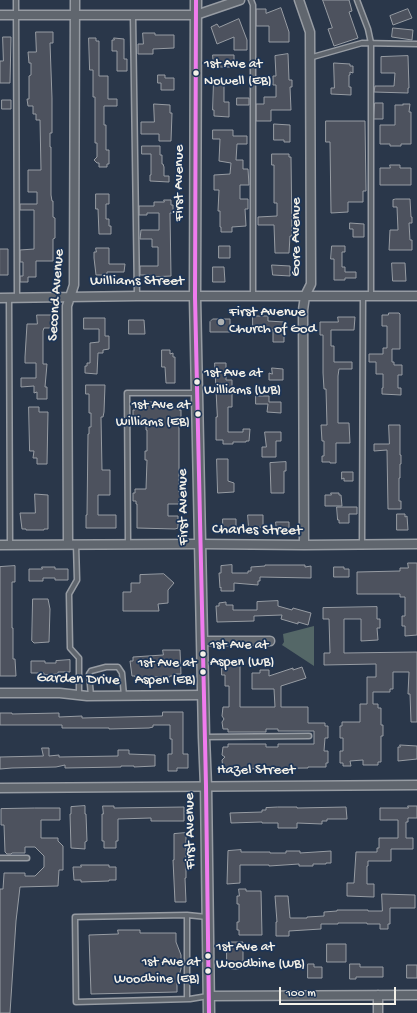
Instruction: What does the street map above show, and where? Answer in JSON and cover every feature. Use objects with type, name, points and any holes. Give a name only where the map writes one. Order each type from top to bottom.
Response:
[{"type":"street","name":"Second Avenue","points":[[72,544],[67,306],[74,285],[74,0]]},
{"type":"street","name":"First Avenue","points":[[196,0],[196,393],[206,786],[209,1013]]},
{"type":"street","points":[[0,15],[196,15],[240,0]]},
{"type":"street","name":"Gore Avenue","points":[[299,0],[310,32],[311,284],[305,296],[303,310],[304,545]]},
{"type":"street","name":"Williams Street","points":[[0,298],[70,296],[417,296]]},
{"type":"street","name":"Charles Street","points":[[0,545],[417,544]]},
{"type":"street","points":[[202,641],[270,641]]},
{"type":"street","name":"Garden Drive","points":[[0,693],[60,693],[91,696],[203,695]]},
{"type":"street","name":"Hazel Street","points":[[0,788],[417,785]]},
{"type":"street","points":[[378,995],[378,1013]]},
{"type":"street","points":[[209,996],[417,995]]},
{"type":"lane","points":[[10,545],[16,0]]},
{"type":"lane","points":[[252,0],[253,296]]},
{"type":"lane","points":[[357,0],[368,29],[370,43],[362,544]]},
{"type":"lane","points":[[133,16],[137,296]]},
{"type":"lane","points":[[309,58],[362,43],[417,44]]},
{"type":"lane","points":[[128,544],[127,393],[196,393]]},
{"type":"lane","points":[[72,544],[77,580],[69,594],[70,648],[79,658],[79,695]]},
{"type":"lane","points":[[91,696],[89,674],[91,671],[106,667],[118,667],[122,673],[124,696]]},
{"type":"lane","points":[[204,737],[309,736]]},
{"type":"lane","points":[[0,858],[27,858]]},
{"type":"lane","points":[[207,917],[187,915],[75,917],[76,1002],[188,1000],[209,996]]},
{"type":"lane","points":[[187,915],[188,1000]]},
{"type":"shaded area","points":[[314,626],[314,666],[282,645],[284,642],[283,634]]},
{"type":"building","points":[[323,0],[349,0],[352,11],[349,12],[358,38],[334,46],[328,29],[332,28]]},
{"type":"building","points":[[281,8],[289,32],[289,42],[269,42],[269,26],[256,26],[256,9],[266,9],[266,13]]},
{"type":"building","points":[[408,9],[412,18],[393,25],[390,16]]},
{"type":"building","points":[[239,19],[247,40],[247,50],[234,50],[234,37],[217,44],[211,27],[217,24],[219,27]]},
{"type":"building","points":[[393,28],[413,30],[412,40],[392,37]]},
{"type":"building","points":[[36,32],[53,32],[53,43],[50,43],[52,133],[50,133],[50,147],[51,195],[53,201],[53,217],[55,218],[55,238],[53,239],[53,261],[36,261],[36,277],[28,277],[28,282],[20,282],[20,276],[23,276],[23,262],[20,262],[20,250],[34,249],[34,210],[20,210],[20,204],[37,204],[37,192],[28,192],[28,170],[41,170],[40,120],[36,120],[36,114],[33,114],[33,106],[28,106],[27,99],[29,99],[29,76],[31,75],[31,63],[29,63],[28,52],[36,52]]},
{"type":"building","points":[[143,33],[155,33],[155,35],[174,35],[174,48],[153,49],[153,54],[138,54],[138,44],[143,44]]},
{"type":"building","points":[[3,37],[11,37],[10,83],[0,83],[0,61],[3,61]]},
{"type":"building","points":[[89,38],[96,38],[96,41],[99,41],[99,76],[108,76],[108,99],[117,99],[117,106],[104,106],[106,150],[109,150],[109,164],[107,164],[107,167],[99,167],[99,163],[94,160],[97,157],[97,143],[95,143],[95,97],[93,97],[93,70],[90,70]]},
{"type":"building","points":[[114,38],[124,39],[124,59],[127,59],[127,71],[117,71],[117,51],[112,51],[112,40],[114,40]]},
{"type":"building","points":[[288,54],[289,80],[292,80],[292,87],[290,87],[291,110],[271,110],[271,121],[256,121],[256,104],[264,104],[264,97],[276,97],[276,85],[273,85],[273,76],[276,76],[275,56]]},
{"type":"building","points":[[213,55],[234,55],[234,67],[214,67]]},
{"type":"building","points":[[408,56],[408,93],[374,92],[375,86],[394,86],[395,73],[381,73],[381,57]]},
{"type":"building","points":[[334,63],[350,64],[350,66],[353,66],[353,73],[350,72],[349,75],[351,95],[331,94],[331,88],[334,88]]},
{"type":"building","points":[[158,75],[165,75],[165,78],[174,78],[174,90],[161,90],[161,83],[158,83]]},
{"type":"building","points":[[214,79],[224,79],[224,102],[229,102],[229,117],[214,116]]},
{"type":"building","points":[[237,98],[249,98],[249,105],[237,105]]},
{"type":"building","points":[[2,100],[11,100],[11,109],[2,109]]},
{"type":"building","points":[[375,103],[383,103],[383,119],[374,119]]},
{"type":"building","points":[[154,104],[170,105],[170,113],[172,113],[171,141],[159,141],[159,134],[141,134],[141,122],[154,122]]},
{"type":"building","points":[[410,104],[411,144],[390,146],[390,144],[380,144],[380,125],[395,125],[395,105]]},
{"type":"building","points":[[326,121],[365,121],[366,191],[363,191],[363,202],[348,202],[348,212],[331,213],[330,142],[326,142]]},
{"type":"building","points":[[274,124],[290,125],[290,142],[284,142],[284,140],[274,140]]},
{"type":"building","points":[[213,130],[233,130],[233,136],[247,136],[247,144],[237,144],[236,160],[243,160],[243,169],[248,169],[249,185],[240,185],[240,199],[248,199],[248,209],[245,209],[246,226],[232,227],[232,232],[221,232],[220,211],[218,211],[219,190],[214,190],[214,175],[230,174],[231,163],[219,161],[220,139],[213,139]]},
{"type":"building","points":[[142,146],[160,146],[164,176],[169,176],[169,182],[150,181],[151,154],[142,154]]},
{"type":"building","points":[[272,154],[289,154],[289,157],[291,157],[292,236],[290,236],[289,253],[275,253],[274,225],[258,225],[258,217],[277,216],[277,203],[274,203],[274,165],[272,165]]},
{"type":"building","points":[[390,165],[400,165],[400,168],[411,168],[411,185],[380,185],[380,168],[390,168]]},
{"type":"building","points":[[96,194],[109,194],[109,204],[106,204],[106,219],[109,219],[111,234],[99,234]]},
{"type":"building","points":[[410,199],[412,223],[409,223],[412,250],[389,250],[390,230],[398,230],[397,207],[393,207],[393,200]]},
{"type":"building","points":[[164,200],[171,200],[171,205],[173,205],[173,213],[170,213],[171,276],[150,277],[150,275],[140,275],[140,266],[158,266],[158,247],[152,247],[152,239],[140,239],[141,230],[159,230],[159,213],[139,215],[139,206],[154,206],[154,202],[164,202]]},
{"type":"building","points":[[350,223],[364,224],[364,237],[353,237],[353,229],[350,229]]},
{"type":"building","points":[[219,246],[230,246],[230,258],[219,258]]},
{"type":"building","points":[[332,246],[345,246],[345,252],[342,252],[342,267],[345,267],[345,272],[356,272],[356,278],[334,280],[334,259],[331,259]]},
{"type":"building","points":[[96,248],[109,248],[109,264],[125,264],[124,272],[107,272],[107,275],[96,275],[94,252],[96,252]]},
{"type":"building","points":[[0,249],[8,249],[8,275],[0,275]]},
{"type":"building","points":[[392,263],[405,263],[406,281],[393,281]]},
{"type":"building","points":[[272,265],[290,266],[290,276],[273,275]]},
{"type":"building","points":[[213,267],[224,267],[225,282],[213,282]]},
{"type":"building","points":[[389,313],[400,314],[400,349],[392,349],[392,362],[394,362],[394,365],[402,365],[402,375],[398,375],[398,388],[401,388],[401,395],[382,394],[383,374],[376,374],[376,362],[369,362],[369,354],[383,354],[383,348],[387,348],[387,326],[382,326],[382,315],[388,315]]},
{"type":"building","points":[[37,315],[52,315],[52,328],[44,328],[43,331],[43,364],[47,364],[45,387],[47,387],[47,399],[37,399],[37,392],[34,393],[34,386],[21,387],[21,378],[36,378],[36,363],[25,363],[25,357],[27,324],[37,324]]},
{"type":"building","points":[[253,316],[268,316],[268,321],[284,322],[284,342],[273,342],[273,330],[271,329],[253,329]]},
{"type":"building","points":[[338,317],[355,317],[354,330],[331,330],[331,346],[334,346],[334,362],[352,362],[352,369],[339,369],[338,376],[338,423],[349,423],[350,443],[336,443],[336,463],[330,463],[322,462],[322,456],[324,456],[324,441],[322,441],[321,425],[327,425],[326,389],[324,389],[323,373],[323,335],[320,335],[320,322],[338,322]]},
{"type":"building","points":[[84,318],[105,318],[105,336],[109,336],[109,349],[103,350],[103,353],[98,353],[97,374],[85,373],[85,366],[87,366],[87,363],[90,363],[90,343],[99,342],[99,329],[84,329]]},
{"type":"building","points":[[213,319],[230,319],[230,332],[210,332],[210,322]]},
{"type":"building","points":[[129,320],[144,320],[145,334],[129,334]]},
{"type":"building","points":[[162,350],[170,350],[170,354],[173,353],[173,357],[175,357],[175,383],[166,383],[165,367],[162,367]]},
{"type":"building","points":[[215,363],[226,363],[226,380],[232,380],[232,407],[228,407],[228,432],[243,432],[243,429],[250,429],[249,441],[223,444],[223,440],[216,440],[217,417]]},
{"type":"building","points":[[272,368],[283,369],[283,380],[269,380],[269,373],[272,374]]},
{"type":"building","points":[[86,385],[105,385],[104,412],[103,417],[101,417],[102,470],[110,470],[110,495],[98,495],[98,515],[116,515],[116,528],[86,528],[88,434],[89,427],[91,427],[91,413],[89,413],[89,394],[86,394]]},
{"type":"building","points":[[256,396],[269,396],[269,402],[281,402],[281,413],[267,412],[268,404],[256,404]]},
{"type":"building","points":[[147,402],[167,402],[167,407],[179,407],[179,410],[181,410],[181,418],[179,418],[179,492],[181,492],[181,501],[179,501],[179,504],[168,504],[168,516],[178,516],[178,528],[175,529],[137,528],[137,504],[136,501],[133,501],[133,493],[135,493],[135,489],[146,489],[147,460],[145,460],[145,451],[147,451],[147,430],[146,422],[135,422],[135,419],[133,419],[133,410],[135,410],[135,407],[147,407]]},
{"type":"building","points":[[29,407],[39,407],[39,412],[48,412],[47,464],[37,464],[37,458],[33,458],[34,451],[30,451]]},
{"type":"building","points":[[389,425],[400,425],[401,464],[399,478],[399,501],[401,501],[401,509],[388,509],[387,450],[374,451],[374,444],[389,444]]},
{"type":"building","points":[[265,432],[281,432],[281,441],[276,441],[276,457],[262,457],[262,447],[266,447]]},
{"type":"building","points":[[217,459],[228,459],[228,481],[234,483],[234,492],[218,493]]},
{"type":"building","points":[[286,462],[286,471],[284,471],[284,493],[271,493],[270,463]]},
{"type":"building","points":[[342,472],[353,472],[353,481],[344,481],[344,478],[342,479]]},
{"type":"building","points":[[331,493],[339,493],[339,495],[341,495],[342,506],[325,506],[325,495],[331,495]]},
{"type":"building","points":[[35,494],[48,495],[48,529],[22,529],[20,513],[35,513]]},
{"type":"building","points":[[337,507],[357,507],[357,514],[349,514],[349,523],[339,523]]},
{"type":"building","points":[[397,514],[405,514],[405,517],[407,516],[408,530],[397,530]]},
{"type":"building","points":[[248,515],[263,515],[263,527],[249,528]]},
{"type":"building","points":[[223,519],[236,519],[236,530],[223,530]]},
{"type":"building","points":[[276,522],[289,522],[289,531],[277,531]]},
{"type":"building","points":[[408,563],[417,563],[417,635],[405,636],[405,626],[402,626],[402,616],[405,616],[405,597],[400,597],[400,594],[357,594],[357,572],[400,571],[400,568],[408,568]]},
{"type":"building","points":[[232,565],[232,573],[248,573],[248,571],[251,571],[251,567],[265,565],[305,565],[305,567],[311,566],[311,578],[260,577],[258,585],[234,583],[234,591],[221,591],[219,573],[221,573],[221,566]]},
{"type":"building","points":[[15,566],[15,582],[12,582],[12,628],[13,659],[15,659],[16,676],[0,676],[0,567]]},
{"type":"building","points":[[42,567],[68,569],[68,580],[43,578],[43,581],[29,581],[29,569],[42,569]]},
{"type":"building","points":[[334,567],[344,567],[344,569],[349,569],[349,577],[334,577]]},
{"type":"building","points":[[164,574],[174,583],[168,590],[168,603],[158,604],[159,611],[123,611],[123,592],[131,592],[131,583],[140,583],[140,575]]},
{"type":"building","points":[[33,599],[48,599],[50,609],[49,642],[34,643],[32,641]]},
{"type":"building","points":[[278,601],[278,606],[311,613],[308,625],[281,619],[282,615],[254,616],[254,621],[217,622],[216,606],[219,606],[219,603],[226,602],[226,605],[233,605],[233,610],[257,610],[257,602]]},
{"type":"building","points":[[377,607],[377,619],[380,619],[380,628],[377,628],[378,640],[361,641],[361,619],[344,619],[344,653],[417,652],[417,722],[411,722],[410,694],[408,694],[409,672],[393,672],[393,689],[390,689],[390,692],[373,692],[373,704],[378,704],[378,708],[381,708],[381,725],[383,725],[383,736],[381,736],[381,762],[378,762],[378,765],[363,765],[363,760],[350,761],[351,766],[343,766],[343,763],[340,763],[340,751],[343,751],[343,738],[340,738],[340,726],[342,726],[342,722],[360,722],[360,704],[367,704],[367,677],[376,677],[376,664],[324,665],[324,653],[330,653],[329,619],[323,619],[323,608]]},
{"type":"building","points":[[163,650],[180,650],[181,674],[174,674],[174,676],[170,677],[132,676],[130,661],[133,661],[133,657],[163,655]]},
{"type":"building","points":[[70,660],[70,672],[58,672],[58,674],[44,675],[44,673],[31,673],[31,661],[56,663],[56,661]]},
{"type":"building","points":[[222,663],[240,663],[240,707],[275,707],[274,689],[252,689],[252,673],[260,673],[260,670],[269,670],[269,676],[293,668],[293,670],[302,667],[306,678],[281,686],[281,707],[308,707],[308,723],[325,723],[325,726],[328,726],[328,738],[325,738],[324,751],[328,751],[328,763],[326,763],[326,767],[223,769],[222,760],[225,757],[222,755],[223,747],[228,747],[228,744],[266,744],[266,747],[278,747],[278,744],[314,744],[314,731],[278,731],[278,729],[266,729],[266,732],[228,732],[228,729],[223,729],[223,707],[229,707],[229,686],[225,686],[225,675],[222,675]]},
{"type":"building","points":[[163,712],[183,712],[183,754],[188,754],[188,768],[177,768],[177,771],[168,771],[168,754],[172,754],[170,725],[153,725],[153,727],[149,728],[109,729],[62,728],[62,725],[0,725],[0,713],[59,713],[59,717],[82,716],[82,718],[162,716]]},
{"type":"building","points":[[400,745],[417,746],[417,759],[398,761],[398,747],[400,747]]},
{"type":"building","points":[[42,748],[49,748],[49,756],[59,755],[59,757],[118,756],[118,750],[129,750],[129,754],[155,755],[155,766],[65,768],[65,765],[56,767],[0,769],[0,757],[43,756]]},
{"type":"building","points":[[85,806],[87,841],[85,842],[85,849],[71,848],[71,807]]},
{"type":"building","points":[[103,806],[114,806],[114,808],[184,807],[184,821],[151,821],[151,818],[118,819],[118,841],[116,841],[116,848],[104,848],[104,841],[102,841]]},
{"type":"building","points":[[408,806],[417,806],[417,818],[408,818],[408,822],[406,822],[406,838],[413,838],[413,849],[391,849],[391,861],[368,861],[367,884],[374,884],[374,897],[347,896],[347,883],[354,883],[356,852],[377,852],[377,848],[379,848],[379,838],[398,838],[398,820],[380,820],[380,808],[408,808]]},
{"type":"building","points":[[346,807],[347,819],[327,819],[327,821],[322,821],[322,824],[297,823],[297,828],[278,828],[278,823],[231,823],[230,813],[262,812],[262,810],[266,810],[266,808]]},
{"type":"building","points":[[60,808],[60,820],[41,820],[41,838],[58,838],[58,841],[63,846],[63,870],[59,870],[58,886],[20,887],[16,921],[10,1013],[0,1013],[0,889],[3,889],[4,873],[25,873],[25,876],[35,876],[44,867],[44,856],[35,847],[25,847],[25,853],[7,854],[5,852],[4,825],[1,825],[1,809]]},
{"type":"building","points":[[186,833],[186,902],[175,902],[173,860],[174,834]]},
{"type":"building","points":[[241,850],[241,852],[270,853],[286,853],[286,851],[300,851],[300,853],[331,851],[331,863],[313,864],[313,866],[299,866],[299,864],[269,866],[240,865],[240,883],[227,884],[228,851]]},
{"type":"building","points":[[81,865],[109,865],[109,867],[116,867],[116,880],[81,882],[81,880],[74,880],[73,867],[81,867]]},
{"type":"building","points":[[239,889],[246,889],[246,891],[261,891],[262,935],[239,935],[239,930],[237,930],[237,922],[239,922],[239,904],[237,904],[237,896],[239,896]]},
{"type":"building","points":[[382,894],[415,895],[415,908],[390,908],[390,924],[388,924],[388,929],[380,929],[380,924],[367,923],[321,924],[321,929],[289,931],[289,936],[276,936],[277,922],[275,896],[288,896],[290,918],[307,918],[324,916],[324,912],[337,910],[382,911]]},
{"type":"building","points":[[118,930],[140,930],[140,933],[176,933],[176,942],[181,955],[181,969],[177,982],[177,992],[91,994],[89,935],[118,934]]},
{"type":"building","points":[[227,942],[243,942],[243,967],[239,967],[239,969],[231,969],[231,967],[227,967]]},
{"type":"building","points":[[327,944],[346,944],[346,962],[327,962]]},
{"type":"building","points":[[308,964],[314,964],[314,967],[322,967],[322,978],[308,978]]},
{"type":"building","points":[[350,964],[360,964],[360,967],[383,967],[383,977],[356,977],[356,979],[350,979]]},
{"type":"building","points":[[407,965],[417,965],[417,978],[407,978]]},
{"type":"transit line","points":[[196,0],[195,297],[206,786],[209,1013]]},
{"type":"place","name":"1st Ave at Nowell (EB)","points":[[196,73]]},
{"type":"place","name":"First Avenue Church of God","points":[[221,322]]},
{"type":"place","name":"1st Ave at Williams (WB)","points":[[197,382]]},
{"type":"place","name":"1st Ave at Williams (EB)","points":[[198,414]]},
{"type":"place","name":"1st Ave at Aspen (WB)","points":[[203,654]]},
{"type":"place","name":"1st Ave at Aspen (EB)","points":[[203,672]]},
{"type":"place","name":"1st Ave at Woodbine (WB)","points":[[208,956]]},
{"type":"place","name":"1st Ave at Woodbine (EB)","points":[[208,971]]}]
